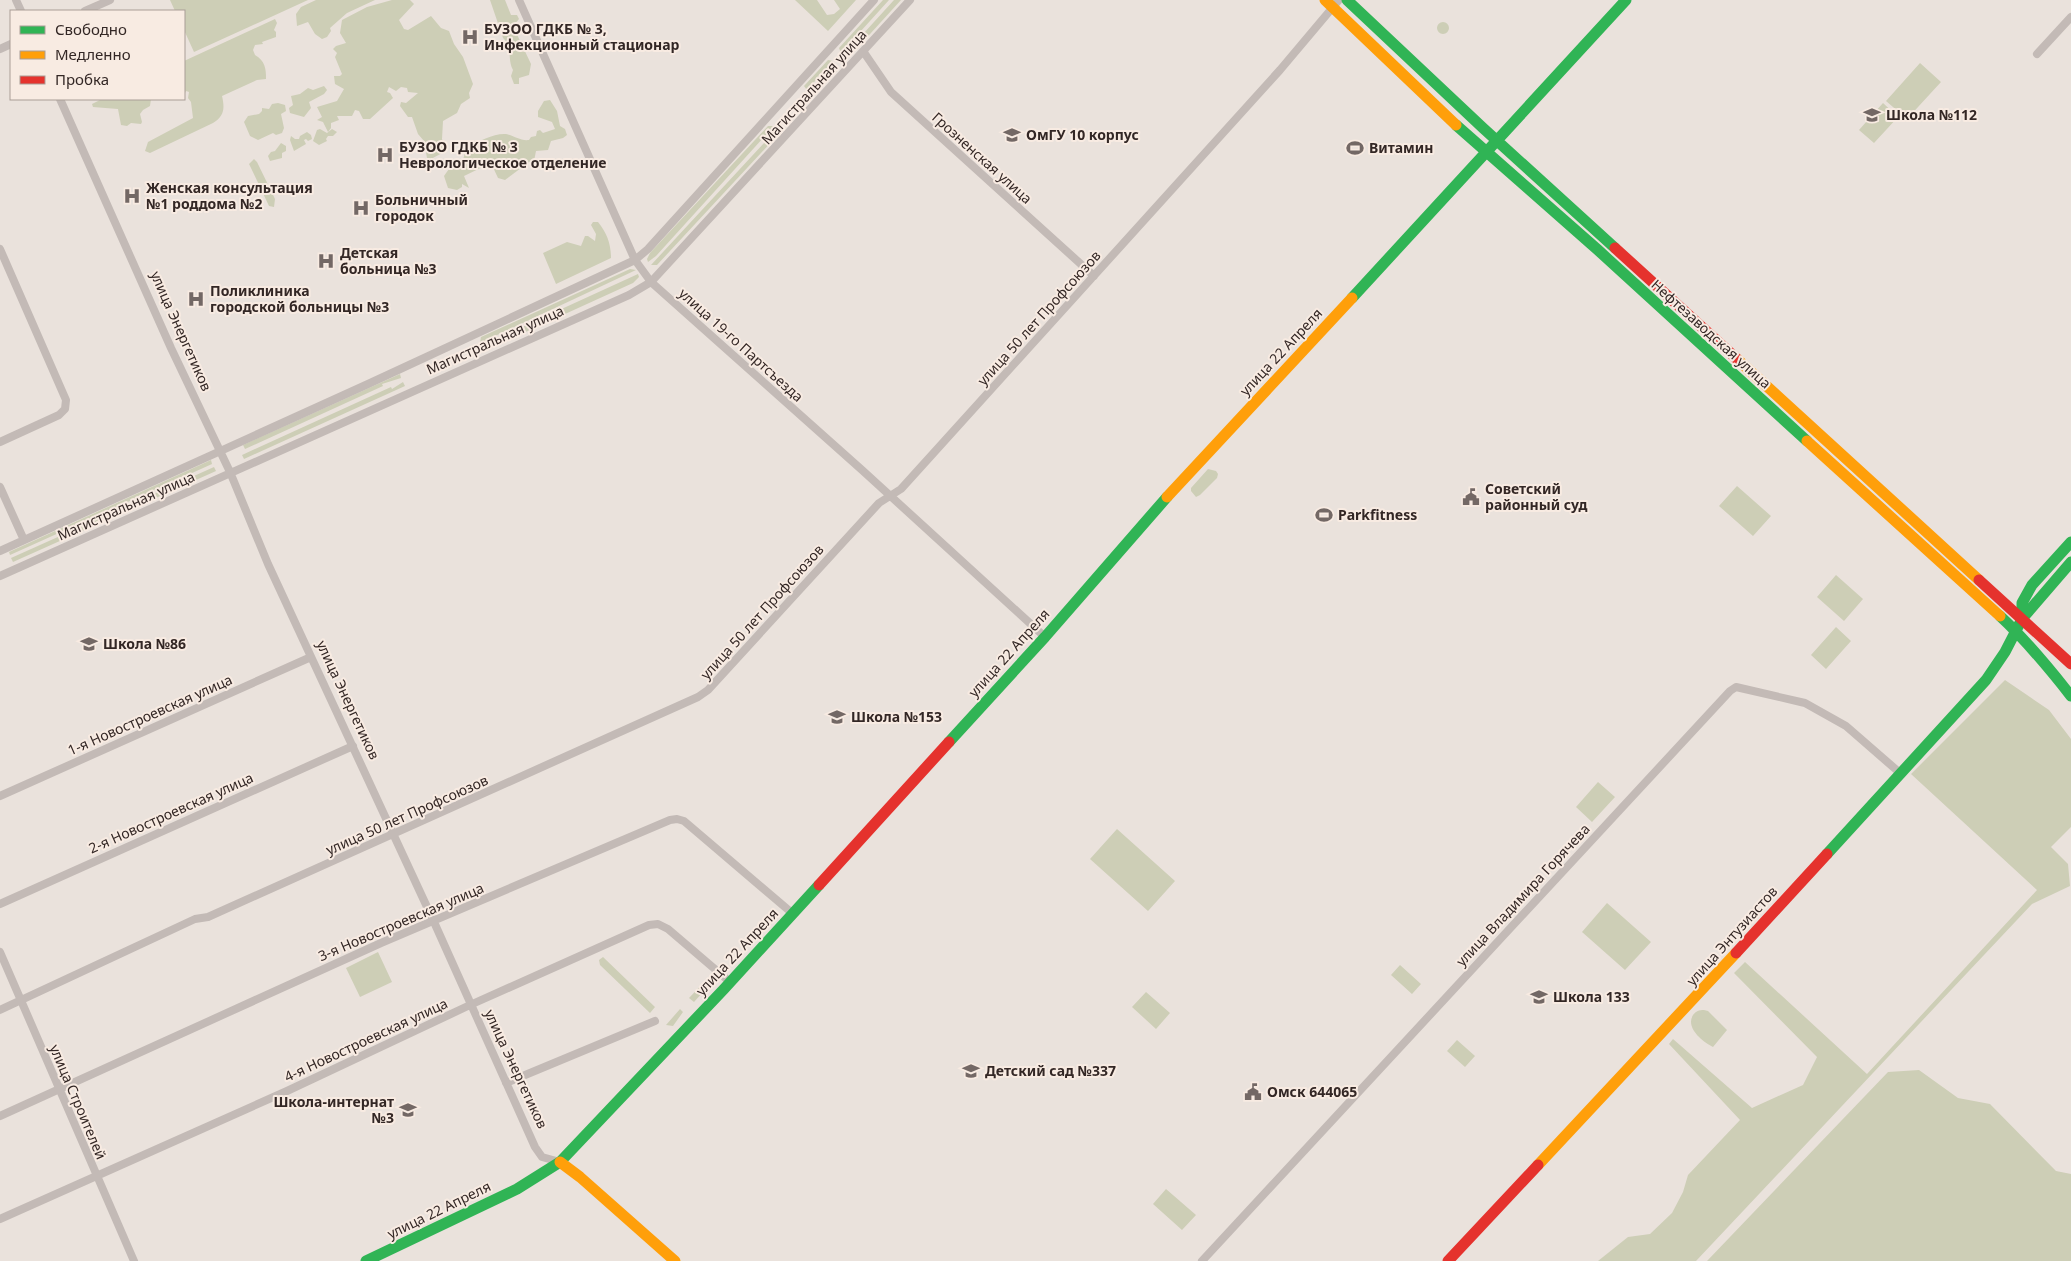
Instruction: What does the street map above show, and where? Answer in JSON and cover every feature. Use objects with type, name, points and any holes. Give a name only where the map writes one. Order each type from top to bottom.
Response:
[{"type":"main road","name":"Нефтезаводская улица","points":[[1347,0],[1483,128],[2071,664]]},
{"type":"main road","name":"улица 22 Апреля","points":[[366,1261],[518,1189],[560,1162],[601,1121],[1045,637],[1163,501],[1475,166],[1626,0]]},
{"type":"main road","name":"Нефтезаводская улица","points":[[1332,3],[1472,139],[1598,250],[2016,631],[2052,671],[2071,696]]},
{"type":"main road","points":[[1483,128],[1488,132],[1499,131],[1511,126]]},
{"type":"main road","points":[[1508,150],[1506,140],[1511,126]]},
{"type":"main road","points":[[1472,139],[1476,151],[1475,166],[1487,162],[1500,164]]},
{"type":"main road","name":"улица Энтузиастов","points":[[2022,619],[2022,603],[2032,585],[2071,542]]},
{"type":"main road","name":"улица Энтузиастов","points":[[1448,1261],[1674,1021],[1986,680],[2006,652],[2022,619],[2071,562]]},
{"type":"main road","name":"улица Энергетиков","points":[[560,1162],[580,1177],[676,1261]]},
{"type":"street","points":[[86,10],[110,0]]},
{"type":"street","name":"улица 19-го Партсъезда","points":[[519,0],[635,260],[651,282],[892,496],[1045,637]]},
{"type":"street","name":"Магистральная улица","points":[[0,551],[635,260],[648,249],[874,0]]},
{"type":"street","name":"Магистральная улица","points":[[0,576],[629,295],[651,282],[910,0]]},
{"type":"street","name":"улица 50 лет Профсоюзов","points":[[0,1010],[194,919],[208,918],[703,694],[879,503],[901,489],[1280,70],[1332,3]]},
{"type":"street","points":[[2037,54],[2071,16]]},
{"type":"street","name":"Грозненская улица","points":[[863,51],[891,92],[1094,276]]},
{"type":"street","name":"улица Энергетиков","points":[[60,100],[230,472],[265,557],[434,922],[535,1147],[542,1157],[560,1162]]},
{"type":"street","points":[[0,249],[66,400],[65,409],[58,415],[0,442]]},
{"type":"street","points":[[0,487],[24,540]]},
{"type":"street","name":"1-я Новостроевская улица","points":[[0,796],[311,657]]},
{"type":"street","name":"улица Владимира Горячева","points":[[1202,1261],[1443,999],[1736,687],[1805,703],[1846,726],[1900,773]]},
{"type":"street","name":"2-я Новостроевская улица","points":[[0,904],[353,746]]},
{"type":"street","name":"3-я Новостроевская улица","points":[[0,1116],[58,1088],[381,943],[677,819],[684,821],[792,913]]},
{"type":"street","name":"4-я Новостроевская улица","points":[[0,1220],[649,925],[658,924],[668,929],[730,982]]},
{"type":"street","name":"улица Строителей","points":[[0,952],[134,1261]]},
{"type":"street","points":[[506,1083],[655,1021]]},
{"type":"green space","points":[[170,0],[308,0],[194,52],[185,32],[185,10],[175,10]]},
{"type":"green space","points":[[316,0],[375,0],[347,13],[330,28],[331,31],[327,37],[322,39],[315,34],[308,22],[297,26],[296,14],[301,7]]},
{"type":"green space","points":[[392,0],[410,0],[414,4],[399,20],[404,29],[408,30],[431,16],[441,28],[449,31],[454,44],[463,57],[473,84],[469,93],[470,98],[461,104],[457,113],[443,121],[442,139],[446,151],[431,159],[427,158],[424,141],[418,134],[412,117],[408,117],[400,106],[401,102],[406,103],[418,93],[408,92],[407,88],[401,87],[396,91],[389,87],[387,92],[393,98],[370,119],[363,119],[359,111],[355,110],[352,116],[337,116],[339,120],[331,123],[331,128],[328,132],[323,122],[317,120],[322,117],[317,107],[337,101],[344,89],[335,84],[334,76],[342,74],[335,57],[337,53],[333,49],[346,43],[340,33],[342,20],[367,7]]},
{"type":"green space","points":[[490,0],[505,0],[511,15],[517,15],[519,19],[513,26],[531,64],[529,75],[519,78],[519,84],[514,84],[511,76],[513,70],[508,45],[503,38]]},
{"type":"green space","points":[[795,0],[817,0],[827,15],[834,14],[840,9],[834,0],[856,0],[828,31]]},
{"type":"green space","points":[[883,0],[889,0],[841,53],[839,48]]},
{"type":"green space","points":[[894,0],[901,0],[850,56],[843,56]]},
{"type":"green space","points":[[275,19],[277,23],[274,30],[276,37],[262,42],[263,44],[255,45],[253,50],[264,65],[266,79],[257,80],[222,96],[223,112],[213,123],[150,153],[145,151],[148,142],[193,118],[191,102],[188,98],[189,92],[186,91],[185,93],[185,61]]},
{"type":"green space","points":[[1441,22],[1445,22],[1449,28],[1445,34],[1441,34],[1437,30],[1437,26]]},
{"type":"green space","points":[[828,60],[833,61],[807,90],[804,86]]},
{"type":"green space","points":[[1920,63],[1941,82],[1907,119],[1886,101]]},
{"type":"green space","points":[[836,64],[837,71],[816,93],[809,93]]},
{"type":"green space","points":[[324,86],[327,90],[324,94],[309,102],[311,108],[304,117],[290,113],[289,108],[293,105],[291,96],[300,94],[308,88],[313,90]]},
{"type":"green space","points":[[100,100],[151,100],[150,106],[140,114],[141,124],[131,123],[127,126],[121,125],[118,109],[93,107],[92,104]]},
{"type":"green space","points":[[550,100],[557,111],[560,126],[565,129],[567,135],[551,141],[548,150],[536,151],[534,161],[529,162],[505,180],[498,178],[491,163],[464,176],[469,188],[462,184],[462,187],[457,190],[448,188],[444,176],[451,166],[450,162],[463,160],[468,146],[501,134],[529,140],[531,137],[536,136],[537,131],[540,130],[543,133],[555,129],[552,122],[538,117],[538,111],[544,101]]},
{"type":"green space","points":[[1883,103],[1898,117],[1874,143],[1859,130]]},
{"type":"green space","points":[[272,104],[285,105],[286,111],[281,114],[284,128],[282,133],[276,135],[273,133],[258,140],[250,136],[244,122],[248,116],[259,114],[262,108],[269,109]]},
{"type":"green space","points":[[768,126],[774,126],[656,256],[648,262],[647,259],[650,253]]},
{"type":"green space","points":[[320,129],[327,133],[332,129],[337,132],[333,136],[328,136],[327,141],[319,145],[313,141],[317,130]]},
{"type":"green space","points":[[777,129],[778,133],[774,139],[657,265],[651,265]]},
{"type":"green space","points":[[307,132],[311,135],[312,139],[304,140],[306,144],[294,151],[290,140],[291,136],[299,139],[300,136]]},
{"type":"green space","points":[[281,143],[286,146],[286,151],[282,153],[282,158],[270,161],[268,156]]},
{"type":"green space","points":[[254,159],[275,199],[274,207],[269,206],[249,164]]},
{"type":"green space","points":[[593,222],[598,222],[604,230],[609,243],[611,258],[556,284],[543,253],[567,242],[581,246],[585,236],[595,241],[596,234],[591,225]]},
{"type":"green space","points":[[630,269],[636,270],[480,343],[481,337]]},
{"type":"green space","points":[[638,274],[639,277],[633,283],[488,349],[481,346]]},
{"type":"green space","points":[[400,374],[401,378],[382,384],[383,386],[245,449],[243,445]]},
{"type":"green space","points":[[403,382],[405,386],[244,459],[242,455],[391,387],[392,389]]},
{"type":"green space","points":[[211,460],[212,464],[10,555],[9,552]]},
{"type":"green space","points":[[214,467],[216,471],[13,562],[11,558]]},
{"type":"green space","points":[[1208,469],[1216,471],[1218,474],[1217,478],[1196,497],[1191,488]]},
{"type":"green space","points":[[1737,486],[1771,516],[1753,536],[1719,506]]},
{"type":"green space","points":[[1836,575],[1863,599],[1844,621],[1817,597]]},
{"type":"green space","points":[[1836,627],[1851,641],[1826,669],[1811,655]]},
{"type":"green space","points":[[2005,680],[2049,710],[2071,739],[2071,827],[2051,847],[2068,864],[2070,886],[2032,904],[1696,1261],[1598,1261],[1628,1237],[1650,1234],[1672,1213],[1683,1192],[1688,1175],[1740,1120],[1669,1044],[1673,1039],[1752,1108],[1803,1085],[1817,1057],[1734,973],[1745,962],[1867,1074],[2037,890],[1911,774]]},
{"type":"green space","points":[[1598,782],[1615,797],[1592,822],[1576,807]]},
{"type":"green space","points":[[1117,829],[1175,881],[1148,911],[1090,859]]},
{"type":"green space","points":[[1607,903],[1651,942],[1625,970],[1582,932]]},
{"type":"green space","points":[[378,952],[392,982],[360,997],[346,968]]},
{"type":"green space","points":[[603,957],[655,1007],[650,1013],[600,965],[599,960]]},
{"type":"green space","points":[[1400,965],[1421,984],[1412,994],[1391,975]]},
{"type":"green space","points":[[709,977],[713,981],[694,1002],[689,998]]},
{"type":"green space","points":[[1146,992],[1170,1013],[1156,1029],[1132,1007]]},
{"type":"green space","points":[[680,1009],[683,1012],[673,1026],[666,1025]]},
{"type":"green space","points":[[1698,1011],[1708,1011],[1727,1030],[1713,1047],[1696,1034],[1691,1025],[1693,1015]]},
{"type":"green space","points":[[1457,1040],[1475,1056],[1465,1067],[1447,1051]]},
{"type":"green space","points":[[1919,1070],[1958,1098],[1990,1104],[2056,1171],[2071,1174],[2071,1261],[1707,1261],[1888,1072]]},
{"type":"green space","points":[[1166,1189],[1196,1215],[1182,1230],[1153,1204]]},
{"type":"traffic: fast","points":[[1347,0],[1483,128],[1615,248]]},
{"type":"traffic: fast","points":[[1352,298],[1626,0]]},
{"type":"traffic: fast","points":[[1456,125],[1598,250],[1807,441]]},
{"type":"traffic: fast","points":[[949,742],[1045,637],[1167,497]]},
{"type":"traffic: fast","points":[[2022,619],[2022,603],[2032,585],[2071,542]]},
{"type":"traffic: fast","points":[[1827,854],[1986,680],[2005,652],[2022,619],[2071,562]]},
{"type":"traffic: fast","points":[[2000,616],[2037,654],[2071,696]]},
{"type":"traffic: fast","points":[[366,1261],[517,1189],[560,1162],[724,989],[819,885]]},
{"type":"traffic: slow","points":[[1325,0],[1456,125]]},
{"type":"traffic: slow","points":[[1167,497],[1352,298]]},
{"type":"traffic: slow","points":[[1737,359],[1979,580]]},
{"type":"traffic: slow","points":[[1807,441],[2000,616]]},
{"type":"traffic: slow","points":[[1538,1165],[1736,953]]},
{"type":"traffic: slow","points":[[560,1162],[580,1177],[675,1261]]},
{"type":"traffic: jam","points":[[1615,248],[1737,359]]},
{"type":"traffic: jam","points":[[1979,580],[2071,664]]},
{"type":"traffic: jam","points":[[819,885],[949,742]]},
{"type":"traffic: jam","points":[[1736,953],[1827,854]]},
{"type":"traffic: jam","points":[[1448,1261],[1538,1165]]},
{"type":"place","name":"БУЗОО ГДКБ № 3, Инфекционный стационар","points":[[470,37]]},
{"type":"place","name":"Школа №112","points":[[1872,115]]},
{"type":"place","name":"ОмГУ 10 корпус","points":[[1012,135]]},
{"type":"place","name":"Витамин","points":[[1355,148]]},
{"type":"place","name":"БУЗОО ГДКБ № 3 Неврологическое отделение","points":[[385,155]]},
{"type":"place","name":"Женская консультация №1 роддома №2","points":[[132,196]]},
{"type":"place","name":"Больничный городок","points":[[361,208]]},
{"type":"place","name":"Детская больница №3","points":[[326,261]]},
{"type":"place","name":"Поликлиника городской больницы №3","points":[[196,299]]},
{"type":"place","name":"Советский районный суд","points":[[1471,497]]},
{"type":"place","name":"Parkfitness","points":[[1324,515]]},
{"type":"place","name":"Школа №86","points":[[89,644]]},
{"type":"place","name":"Школа №153","points":[[837,717]]},
{"type":"place","name":"Школа 133","points":[[1539,997]]},
{"type":"place","name":"Детский сад №337","points":[[971,1071]]},
{"type":"place","name":"Омск 644065","points":[[1253,1092]]},
{"type":"place","name":"Школа-интернат №3","points":[[408,1110]]}]
